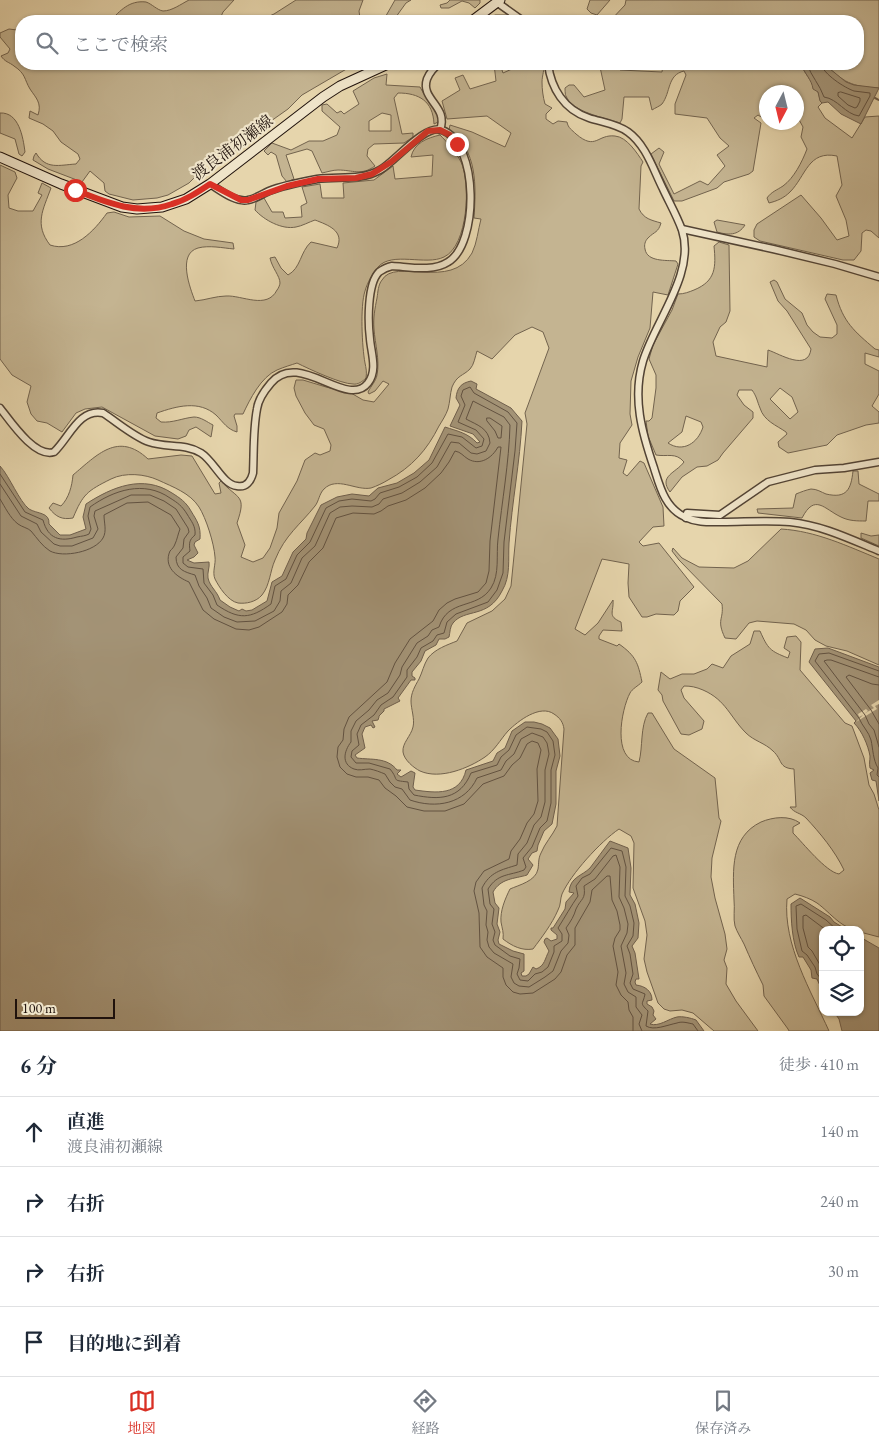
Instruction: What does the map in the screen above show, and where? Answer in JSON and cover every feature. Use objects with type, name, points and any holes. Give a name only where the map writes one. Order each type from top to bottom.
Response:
[{"type":"main road","points":[[481,15],[499,2]]},
{"type":"main road","name":"渡良浦初瀬線","points":[[0,157],[104,202],[130,208],[150,209],[173,204],[210,184],[322,97],[340,86],[375,70]]},
{"type":"street","points":[[499,2],[515,15]]},
{"type":"street","points":[[432,70],[430,72],[425,88],[426,93],[440,109],[442,117],[440,130]]},
{"type":"street","points":[[549,70],[553,85],[569,106],[587,117],[616,126],[627,132],[641,146],[653,165],[682,229],[684,250],[682,268],[677,285],[643,363],[638,401],[642,432],[665,498],[673,509],[686,518],[700,522],[788,522],[809,525],[833,532],[879,551]]},
{"type":"street","points":[[0,408],[31,444],[44,453],[54,452],[84,416],[96,412],[103,413],[148,441],[184,446],[196,450],[213,462],[228,482],[240,487],[251,480],[253,474],[257,407],[267,388],[275,378],[291,371],[299,372],[342,388],[357,390],[364,387],[372,376],[369,306],[372,286],[376,276],[386,267],[436,267],[451,261],[461,249],[469,223],[470,180],[463,154],[450,135],[440,130],[428,131],[381,169],[364,177],[318,179],[270,191],[248,200],[241,200],[210,184]]},
{"type":"street","points":[[682,229],[782,251],[879,277]]},
{"type":"street","points":[[686,518],[687,513],[713,515],[725,512],[768,482],[815,470],[844,468],[879,462]]},
{"type":"shaded area","points":[[189,0],[234,0],[222,15],[116,15],[130,4],[140,2],[146,2],[163,11],[173,9]]},
{"type":"shaded area","points":[[296,0],[363,0],[360,15],[272,15]]},
{"type":"shaded area","points":[[395,0],[411,0],[406,3],[397,15],[386,15]]},
{"type":"shaded area","points":[[450,0],[480,0],[480,3],[475,8],[469,3],[462,1],[449,8],[441,8],[440,5]]},
{"type":"shaded area","points":[[590,0],[610,0],[597,15],[587,9]]},
{"type":"shaded area","points":[[626,0],[879,0],[879,88],[855,85],[831,70],[864,70],[864,15],[616,15],[625,5]]},
{"type":"shaded area","points":[[9,29],[15,30],[15,67],[1,56],[8,53],[10,49],[0,37],[0,33]]},
{"type":"shaded area","points":[[18,70],[345,70],[302,95],[288,109],[247,138],[235,152],[225,151],[212,154],[196,170],[194,178],[189,183],[168,195],[133,200],[109,194],[105,191],[104,183],[90,171],[82,182],[48,169],[33,160],[36,153],[44,162],[53,165],[76,164],[80,159],[78,154],[61,142],[53,131],[29,118],[30,111],[38,115],[38,101]]},
{"type":"shaded area","points":[[495,70],[502,70],[503,73],[510,70],[544,70],[542,85],[545,104],[552,108],[546,114],[546,119],[553,124],[558,121],[567,122],[576,134],[588,141],[592,142],[604,137],[615,136],[624,139],[631,146],[643,162],[641,166],[639,209],[646,217],[661,223],[645,242],[646,253],[653,258],[676,261],[678,264],[668,295],[653,292],[650,328],[638,357],[631,381],[630,414],[632,425],[620,443],[619,458],[627,460],[623,473],[627,476],[640,461],[644,463],[663,507],[664,526],[653,527],[639,542],[643,546],[659,543],[694,587],[680,601],[678,611],[674,615],[656,614],[642,617],[629,597],[629,564],[602,559],[575,629],[585,635],[598,623],[613,600],[612,613],[614,618],[621,622],[622,631],[603,630],[599,639],[617,646],[619,644],[633,656],[642,682],[630,693],[622,722],[622,744],[625,753],[630,759],[639,762],[645,719],[648,713],[652,713],[674,749],[715,778],[719,818],[721,821],[712,858],[711,877],[725,934],[727,949],[724,960],[727,968],[726,984],[758,1031],[714,1031],[693,1013],[682,1010],[670,1011],[664,1009],[658,1003],[644,959],[647,935],[645,921],[633,888],[634,843],[631,836],[619,829],[595,850],[572,877],[562,894],[559,908],[553,920],[533,949],[517,947],[503,939],[501,914],[508,893],[510,889],[527,882],[537,873],[539,857],[557,826],[564,729],[560,719],[548,711],[536,712],[517,723],[485,757],[463,769],[445,773],[436,774],[420,771],[405,758],[403,752],[413,724],[411,704],[413,690],[428,658],[438,650],[457,641],[467,623],[492,611],[505,599],[511,586],[527,424],[525,413],[549,348],[543,332],[532,327],[515,335],[492,359],[477,351],[471,367],[454,383],[449,406],[434,435],[412,464],[397,475],[371,488],[335,484],[329,485],[324,489],[315,506],[283,544],[275,560],[265,591],[260,597],[251,602],[234,602],[221,590],[214,576],[215,560],[213,545],[202,512],[191,498],[169,485],[147,476],[122,475],[91,490],[83,498],[73,518],[66,519],[60,517],[49,508],[53,503],[61,506],[70,492],[73,475],[108,449],[117,446],[127,447],[148,459],[181,455],[192,456],[215,494],[221,493],[219,483],[221,481],[241,502],[237,523],[245,545],[241,557],[253,562],[263,558],[270,548],[277,528],[279,513],[297,481],[305,460],[315,453],[320,455],[330,451],[331,445],[324,429],[314,425],[296,396],[294,388],[296,380],[303,380],[351,393],[363,400],[374,402],[389,384],[383,381],[375,391],[369,394],[368,392],[376,379],[378,369],[374,321],[378,289],[382,280],[389,274],[399,271],[438,272],[451,270],[463,264],[472,253],[481,219],[474,218],[475,182],[473,170],[465,148],[449,130],[450,125],[472,132],[505,147],[511,133],[487,116],[447,119],[442,101],[460,90],[455,78],[463,75],[470,89],[496,81]]},
{"type":"shaded area","points":[[601,70],[662,72],[662,70],[804,70],[818,92],[822,103],[818,107],[825,118],[852,138],[865,117],[879,116],[879,238],[871,231],[866,230],[862,233],[861,251],[854,260],[843,260],[760,241],[754,237],[754,230],[757,224],[801,195],[837,240],[849,236],[846,220],[836,196],[842,185],[837,156],[827,155],[820,157],[809,166],[788,194],[769,203],[767,198],[791,179],[807,149],[801,137],[804,130],[804,85],[759,85],[759,116],[754,118],[759,122],[760,130],[753,171],[724,182],[717,188],[682,201],[674,201],[651,154],[659,148],[664,152],[659,164],[674,194],[700,181],[708,185],[725,166],[717,155],[729,146],[720,138],[707,118],[675,114],[675,104],[686,75],[684,71],[672,80],[662,104],[652,110],[649,97],[624,97],[620,123],[590,114],[575,106],[569,102],[565,88],[569,85],[574,85],[584,97],[605,90]]},
{"type":"shaded area","points":[[387,74],[386,85],[420,87],[440,121],[434,124],[431,109],[424,100],[406,93],[398,93],[394,98],[402,134],[413,133],[413,137],[404,143],[374,144],[368,149],[367,156],[375,166],[361,172],[338,170],[322,173],[312,151],[307,149],[286,155],[294,179],[287,182],[282,176],[276,155],[271,152],[268,155],[264,151],[272,143],[291,150],[309,141],[323,141],[337,135],[340,127],[322,111],[322,105],[327,104],[337,113],[341,111],[344,114],[359,104],[353,91],[374,78]],"holes":[[[382,113],[391,115],[391,131],[369,131],[369,121]]]},
{"type":"shaded area","points":[[0,113],[12,117],[19,126],[25,152],[22,156],[19,154],[15,139],[0,133]]},
{"type":"shaded area","points":[[440,135],[457,155],[464,172],[466,198],[463,228],[452,251],[444,257],[428,260],[392,260],[384,262],[374,272],[366,288],[362,306],[362,337],[366,378],[362,381],[355,384],[341,382],[297,363],[280,369],[271,373],[261,383],[243,414],[235,414],[237,432],[228,427],[209,410],[202,407],[172,408],[157,413],[156,418],[161,422],[194,417],[202,419],[213,425],[211,437],[196,427],[189,430],[186,436],[178,439],[155,436],[102,407],[85,409],[76,413],[62,432],[47,423],[37,421],[31,414],[27,402],[31,386],[12,375],[0,359],[0,165],[15,172],[17,178],[8,195],[9,208],[18,211],[33,211],[42,195],[38,193],[42,183],[51,188],[43,210],[41,224],[50,245],[67,246],[83,239],[107,213],[114,212],[129,217],[160,216],[184,231],[204,239],[233,243],[234,249],[202,247],[192,251],[188,257],[188,280],[195,301],[226,296],[261,300],[273,296],[280,284],[270,258],[275,257],[281,268],[288,275],[296,268],[311,242],[337,248],[339,237],[334,230],[315,220],[291,228],[279,226],[255,210],[256,202],[264,198],[272,212],[283,212],[285,218],[302,217],[301,206],[307,203],[302,187],[320,184],[322,198],[344,198],[343,183],[374,180],[393,166],[395,179],[432,176],[433,155],[411,157],[418,145]]},
{"type":"shaded area","points":[[717,220],[745,225],[736,233],[725,234],[717,232],[714,222]]},
{"type":"shaded area","points":[[719,242],[729,245],[730,311],[726,322],[720,327],[713,342],[716,356],[767,367],[768,350],[793,360],[805,359],[809,356],[811,349],[787,311],[778,301],[770,282],[774,280],[777,282],[785,299],[802,313],[807,325],[820,337],[832,338],[837,334],[837,325],[825,299],[827,294],[836,295],[842,312],[850,325],[861,337],[875,349],[879,350],[879,357],[865,353],[865,364],[879,371],[879,394],[872,406],[879,412],[879,423],[866,425],[837,435],[827,445],[788,453],[779,447],[778,442],[787,434],[786,432],[764,416],[752,390],[739,390],[737,395],[744,405],[753,412],[753,418],[718,460],[707,466],[697,467],[682,477],[670,492],[667,487],[667,478],[684,462],[675,456],[656,455],[648,436],[646,421],[652,418],[656,388],[656,375],[649,359],[653,345],[672,310],[678,294],[701,286],[711,278],[715,260],[714,246]],"holes":[[[780,388],[792,397],[798,412],[790,419],[770,399]],[[686,416],[701,422],[703,427],[698,438],[684,447],[668,443],[682,432]]]},
{"type":"shaded area","points":[[853,471],[858,471],[859,484],[879,494],[879,501],[868,501],[866,521],[856,521],[841,517],[820,505],[811,506],[802,518],[758,513],[757,509],[793,508],[796,494],[809,489],[826,494],[843,494],[849,488]]},
{"type":"shaded area","points":[[781,529],[819,536],[879,559],[879,665],[847,651],[826,646],[815,640],[806,630],[794,624],[757,621],[749,623],[736,639],[725,638],[721,623],[722,604],[672,551],[673,548],[682,558],[699,567],[734,568],[748,561]]},
{"type":"shaded area","points":[[861,533],[871,536],[879,535],[879,546],[861,538]]},
{"type":"shaded area","points":[[754,631],[760,631],[765,642],[773,651],[788,658],[790,652],[784,648],[787,637],[796,636],[801,642],[800,670],[845,723],[852,726],[864,758],[869,785],[879,810],[879,937],[864,933],[864,926],[846,926],[842,924],[817,903],[807,898],[795,894],[787,899],[789,933],[794,950],[819,1010],[819,1016],[822,1016],[829,1031],[789,1031],[764,996],[763,985],[734,923],[733,877],[736,855],[744,836],[751,828],[761,822],[781,818],[796,820],[800,823],[793,827],[793,833],[815,856],[834,872],[839,874],[844,870],[832,849],[817,830],[806,818],[793,811],[790,807],[796,807],[794,769],[785,767],[770,748],[746,733],[727,709],[711,694],[691,686],[684,686],[681,690],[684,698],[704,721],[702,729],[689,735],[681,734],[658,690],[661,672],[670,679],[682,674],[694,674],[707,669],[712,664],[723,668],[731,656],[750,644]]},
{"type":"water","points":[[804,70],[831,70],[846,82],[854,85],[879,88],[861,124],[841,114],[828,102],[822,103],[818,92],[813,89]]},
{"type":"water","points":[[471,381],[477,384],[476,389],[511,408],[522,421],[510,528],[507,579],[502,591],[490,606],[458,618],[452,624],[449,637],[439,639],[436,645],[425,651],[421,661],[412,672],[415,680],[411,680],[398,698],[400,701],[384,709],[378,720],[372,721],[375,727],[373,728],[371,725],[365,727],[362,734],[365,748],[355,755],[357,758],[384,761],[397,770],[401,770],[397,774],[401,777],[411,771],[415,773],[413,787],[415,790],[439,792],[453,789],[458,785],[466,770],[493,761],[497,753],[505,748],[512,731],[525,722],[534,722],[550,728],[558,739],[560,756],[556,771],[556,804],[552,824],[544,831],[537,851],[532,853],[528,859],[533,865],[527,875],[513,878],[500,884],[493,892],[495,903],[499,908],[497,924],[500,932],[499,944],[524,954],[524,971],[521,973],[522,976],[529,974],[533,967],[539,968],[549,951],[544,942],[545,939],[547,938],[551,941],[557,939],[557,935],[551,928],[553,928],[565,909],[566,902],[574,893],[569,892],[574,880],[590,868],[610,841],[628,848],[631,868],[630,895],[635,904],[639,923],[638,938],[632,946],[639,979],[636,979],[635,982],[636,985],[642,986],[651,994],[652,1000],[647,1001],[647,1004],[652,1007],[653,1015],[656,1019],[650,1024],[660,1024],[677,1017],[684,1017],[696,1020],[704,1031],[0,1031],[0,466],[25,505],[29,509],[45,515],[49,520],[49,524],[60,535],[70,535],[86,529],[83,517],[86,504],[106,492],[128,485],[150,484],[172,493],[187,505],[199,527],[200,539],[194,545],[198,553],[187,560],[194,563],[209,562],[208,578],[220,600],[239,611],[242,609],[246,611],[252,610],[267,601],[272,582],[282,576],[293,552],[306,539],[307,533],[321,505],[337,497],[352,494],[369,496],[378,488],[397,483],[414,473],[429,460],[445,427],[466,435],[477,443],[480,442],[473,434],[450,426],[460,405],[456,398],[457,391],[462,385]]},
{"type":"water","points":[[828,648],[879,667],[879,801],[876,781],[872,780],[870,773],[874,770],[870,768],[869,752],[862,734],[854,723],[856,721],[809,662],[815,649]]},
{"type":"water","points":[[800,898],[840,926],[819,926],[819,983],[817,979],[812,978],[811,970],[803,957],[799,957],[793,938],[791,904]]},
{"type":"water","points":[[864,939],[879,948],[879,1031],[842,1031],[837,1016],[864,1016]]},
{"type":"pier","points":[[879,700],[879,704],[875,706],[877,709],[856,722],[863,715],[859,717],[858,714],[866,709],[868,711],[864,714],[874,708],[871,705]]},
{"type":"waterway","points":[[875,98],[879,100]]},
{"type":"route","points":[[75,190],[104,202],[137,209],[162,208],[186,199],[210,184],[241,200],[248,200],[270,191],[318,179],[356,178],[372,174],[391,162],[428,131],[440,130],[450,135],[457,144]]}]
